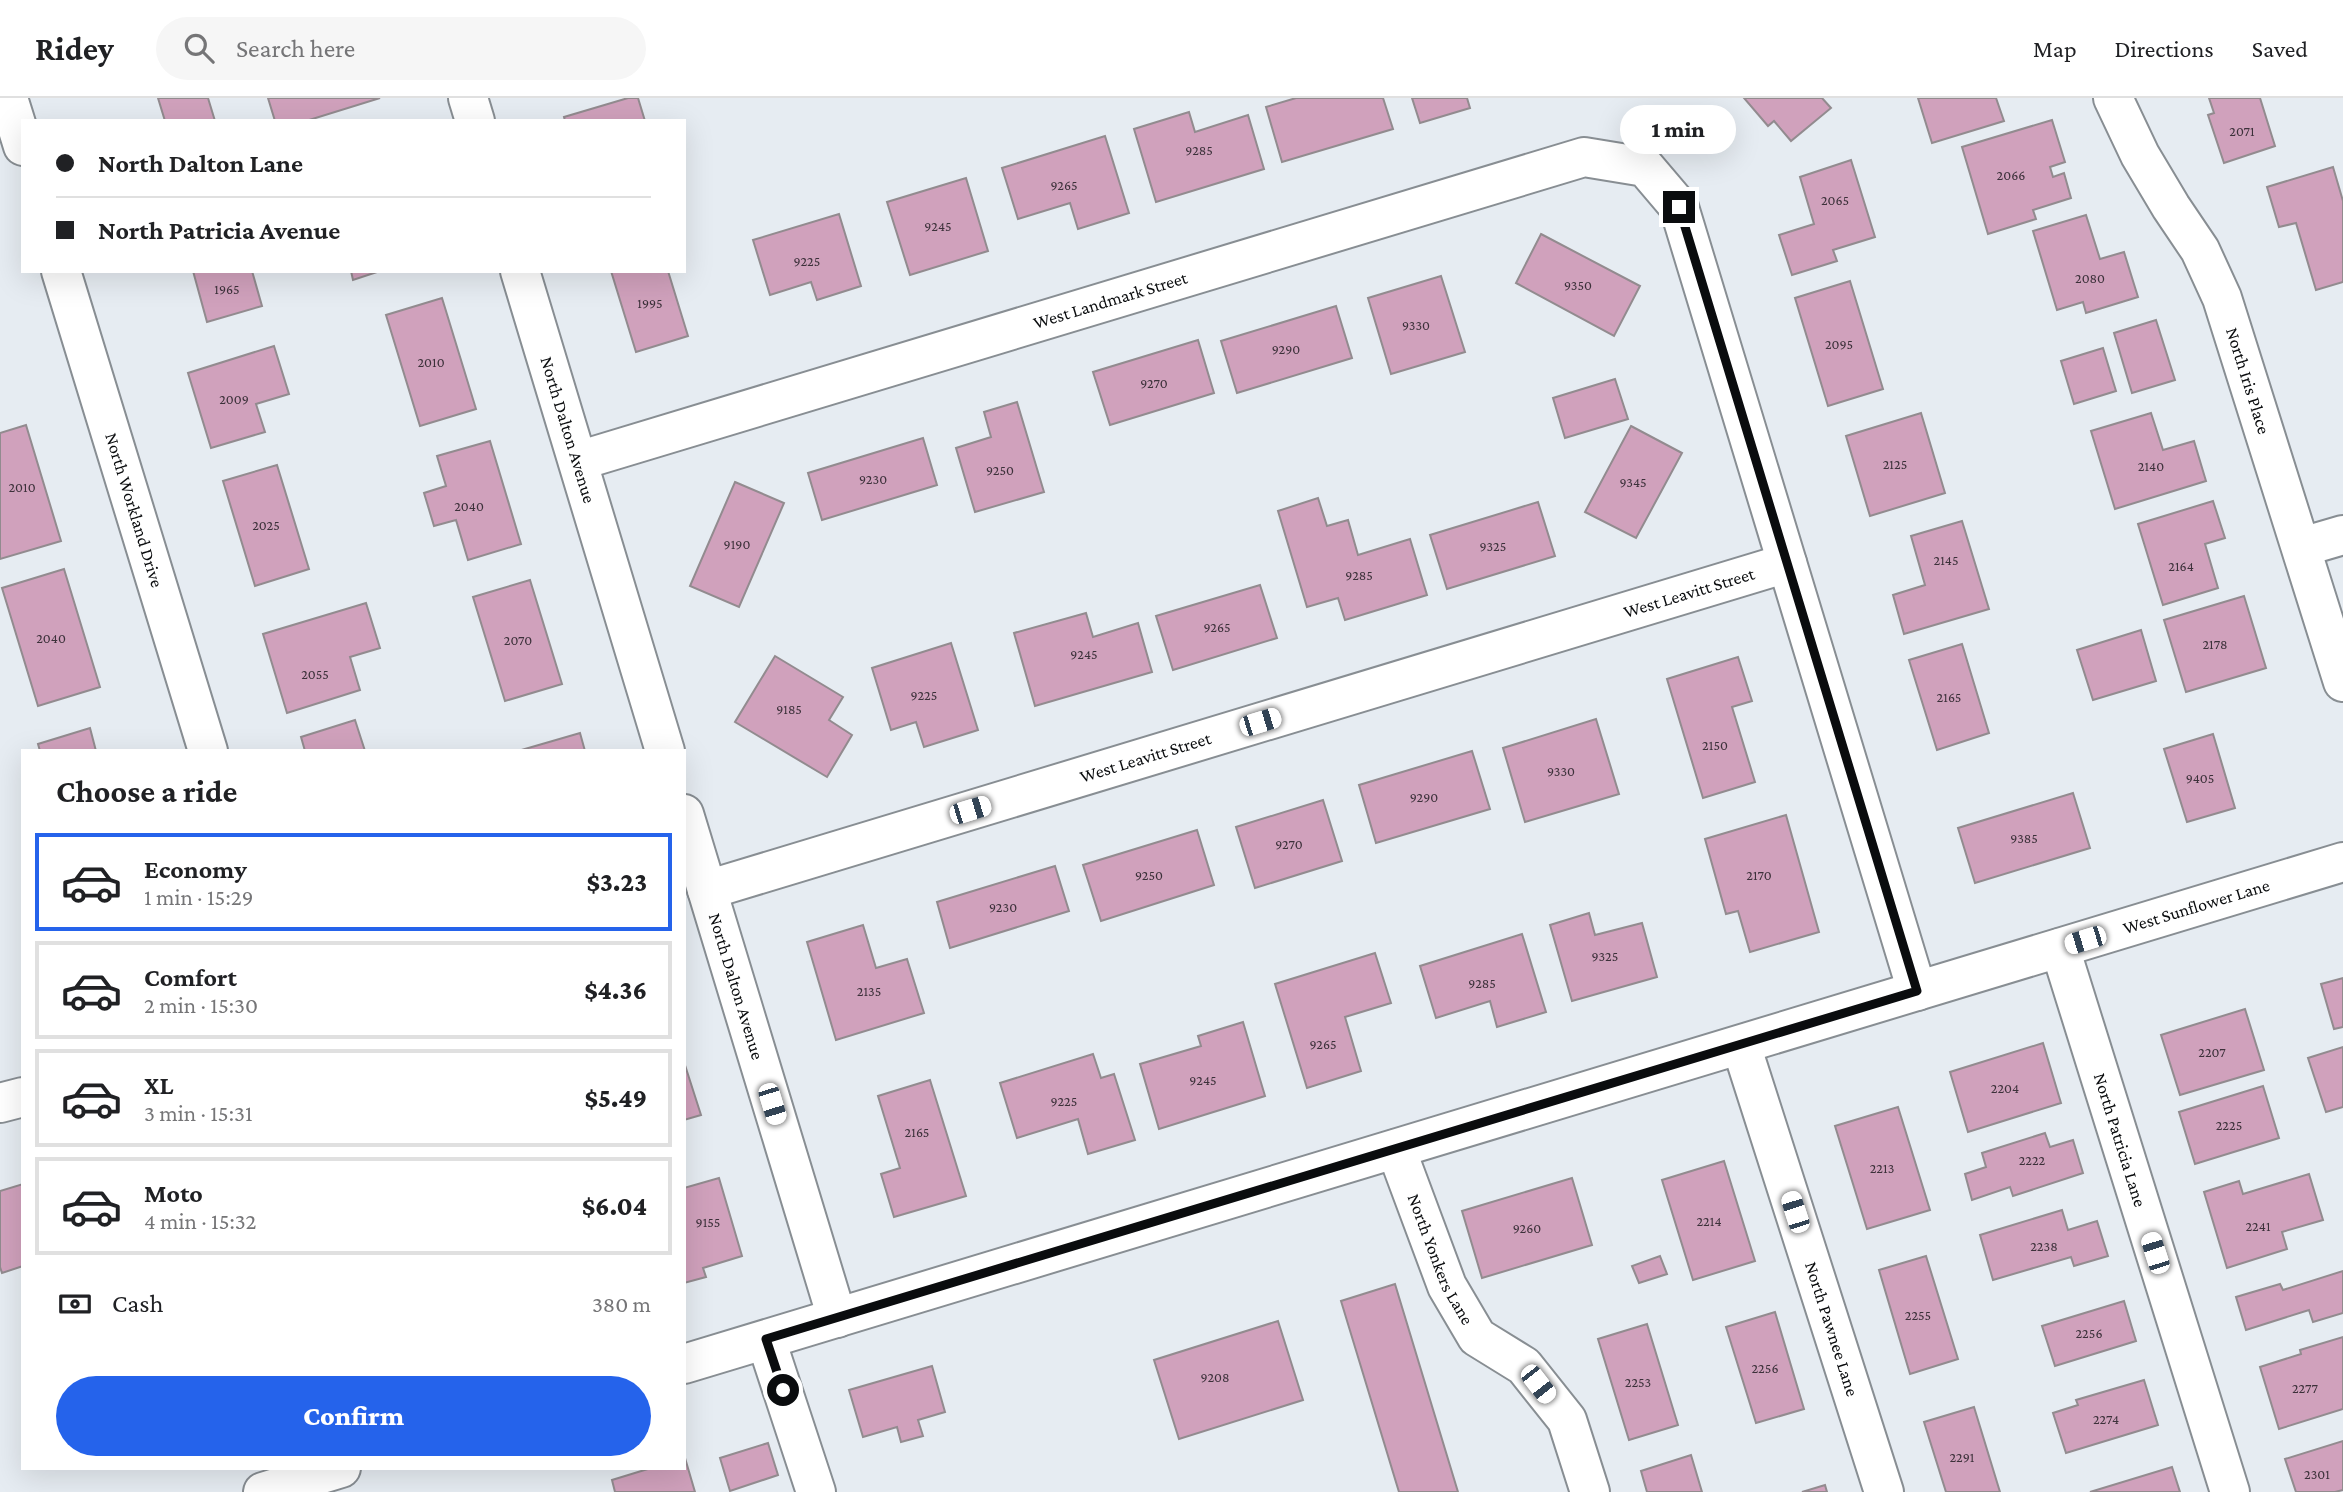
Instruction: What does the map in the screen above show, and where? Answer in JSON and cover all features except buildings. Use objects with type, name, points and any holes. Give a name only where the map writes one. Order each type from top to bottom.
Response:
[{"type":"street","points":[[8,98],[21,140]]},
{"type":"street","points":[[468,98],[473,119]]},
{"type":"street","name":"North Iris Place","points":[[2113,98],[2140,155],[2200,250],[2222,298],[2343,682]]},
{"type":"street","name":"West Landmark Street","points":[[578,461],[1584,156],[1645,167],[1679,207],[1787,563]]},
{"type":"street","name":"North Workland Drive","points":[[62,273],[207,749]]},
{"type":"street","name":"North Dalton Avenue","points":[[521,273],[664,749]]},
{"type":"street","points":[[2302,547],[2343,535]]},
{"type":"street","points":[[1787,563],[1917,991]]},
{"type":"street","name":"West Leavitt Street","points":[[707,890],[1787,563]]},
{"type":"street","name":"North Dalton Avenue","points":[[686,821],[838,1318]]},
{"type":"street","name":"West Sunflower Lane","points":[[686,1363],[2343,862]]},
{"type":"street","name":"North Patricia Lane","points":[[2060,948],[2230,1492]]},
{"type":"street","name":"North Pawnee Lane","points":[[1741,1045],[1884,1492]]},
{"type":"street","points":[[0,1103],[21,1098]]},
{"type":"street","name":"North Yonkers Lane","points":[[1396,1149],[1447,1286],[1478,1337],[1524,1366],[1567,1420],[1590,1492]]},
{"type":"street","points":[[766,1339],[816,1492]]},
{"type":"street","points":[[263,1492],[334,1470]]},
{"type":"route","points":[[783,1390],[766,1339],[1917,991],[1679,207]]}]
